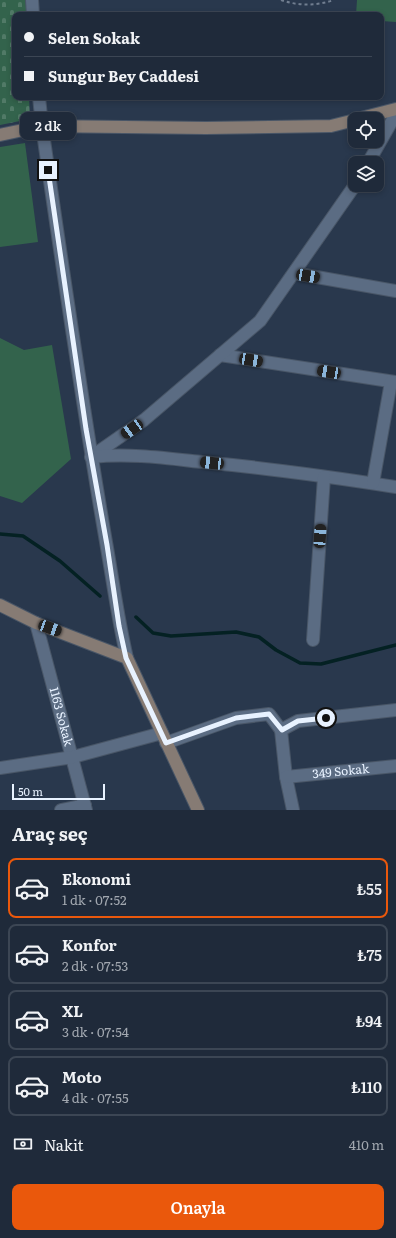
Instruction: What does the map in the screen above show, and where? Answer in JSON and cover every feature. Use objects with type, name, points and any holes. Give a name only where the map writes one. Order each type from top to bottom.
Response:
[{"type":"street","points":[[32,0],[33,12]]},
{"type":"street","points":[[39,100],[91,457],[107,545],[119,626],[126,658],[198,810]]},
{"type":"street","points":[[384,112],[396,109]]},
{"type":"street","points":[[372,156],[396,114]]},
{"type":"street","points":[[0,135],[42,126],[206,128],[331,126],[348,121]]},
{"type":"street","points":[[91,457],[144,420],[260,321],[351,192]]},
{"type":"street","points":[[294,273],[396,291]]},
{"type":"street","points":[[220,355],[394,382],[373,483]]},
{"type":"street","points":[[91,457],[108,455],[135,455],[324,476],[396,487]]},
{"type":"street","points":[[313,640],[324,476]]},
{"type":"street","points":[[0,605],[36,623],[126,658]]},
{"type":"street","name":"1163 Sokak","points":[[36,623],[86,808]]},
{"type":"street","points":[[282,730],[298,721],[396,710]]},
{"type":"street","points":[[0,768],[73,757],[164,738],[236,718],[269,714],[282,730],[286,777],[293,810]]},
{"type":"street","name":"349 Sokak","points":[[286,777],[396,766]]},
{"type":"street","points":[[61,810],[86,808]]},
{"type":"path","points":[[281,0],[292,4],[321,4],[334,0]]},
{"type":"green space","points":[[0,0],[26,0],[27,12],[12,12],[12,100],[29,100],[30,119],[0,125]]},
{"type":"green space","points":[[357,0],[396,0],[396,22],[384,21],[384,12],[356,12]]},
{"type":"green space","points":[[25,143],[38,242],[0,247],[0,147]]},
{"type":"green space","points":[[0,338],[24,350],[52,345],[71,459],[22,503],[0,496]]},
{"type":"waterway","points":[[0,534],[23,536],[60,561],[100,596]]},
{"type":"waterway","points":[[136,617],[153,633],[171,636],[236,632],[259,637],[276,650],[300,663],[321,664],[396,645]]},
{"type":"route","points":[[48,170],[86,429],[107,545],[119,626],[126,658],[166,743],[236,718],[269,714],[282,730],[298,721],[326,718]]}]
